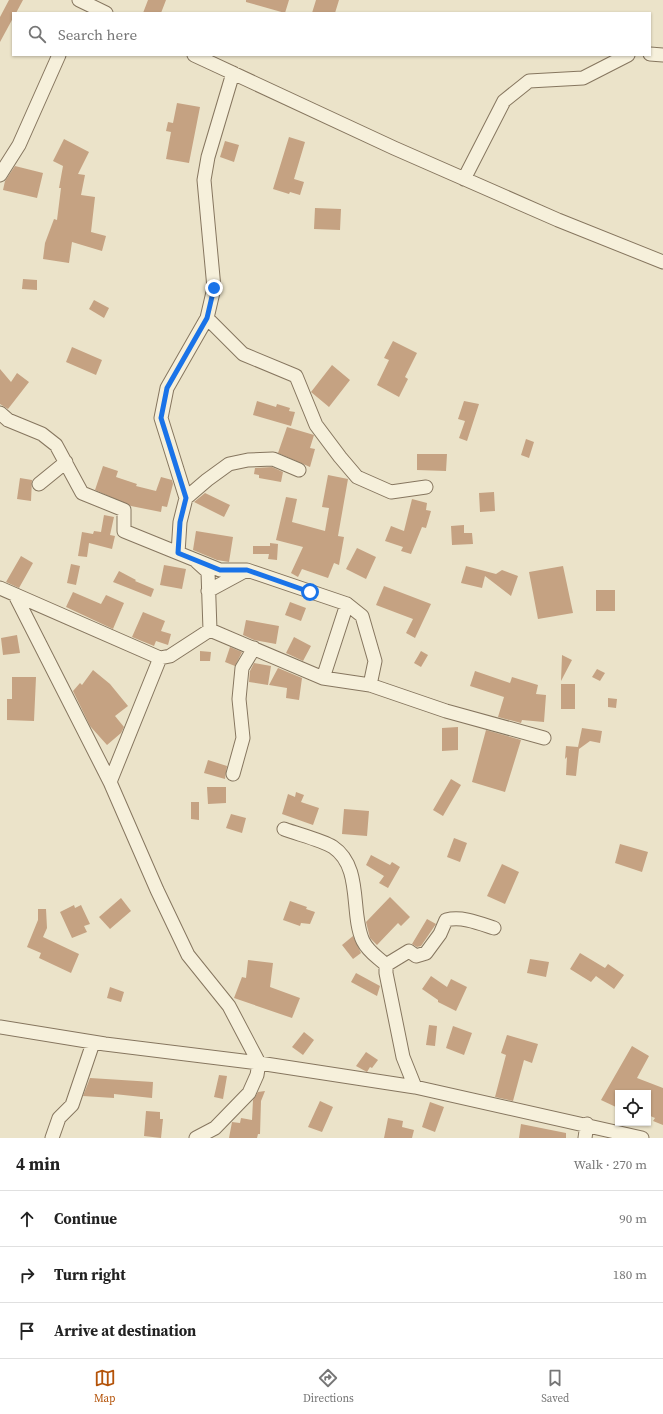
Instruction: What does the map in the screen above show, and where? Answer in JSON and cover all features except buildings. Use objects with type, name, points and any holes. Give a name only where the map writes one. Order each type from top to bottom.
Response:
[{"type":"street","points":[[80,5],[103,12]]},
{"type":"street","points":[[651,54],[663,55]]},
{"type":"street","points":[[0,175],[18,145],[59,56]]},
{"type":"street","points":[[196,56],[464,179],[558,220],[663,262]]},
{"type":"street","points":[[464,179],[504,101],[528,81],[583,78],[626,56]]},
{"type":"street","points":[[184,555],[180,522],[186,498],[161,418],[167,388],[207,318],[214,288],[204,180],[208,157],[233,73]]},
{"type":"street","points":[[207,318],[243,354],[296,376],[316,425],[340,458],[357,477],[391,492],[426,487]]},
{"type":"street","points":[[0,413],[8,420],[42,434],[56,445],[82,493],[124,510],[124,531],[220,570],[247,570],[347,604],[362,616],[375,660],[370,685]]},
{"type":"street","points":[[186,498],[229,464],[248,460],[273,459],[299,470]]},
{"type":"street","points":[[39,484],[66,462]]},
{"type":"street","points":[[184,555],[202,565],[208,572],[210,630]]},
{"type":"street","points":[[208,591],[247,570]]},
{"type":"street","points":[[0,588],[160,658],[170,656],[210,630]]},
{"type":"street","points":[[15,594],[110,782],[157,890],[188,955],[229,1006],[259,1063],[257,1075],[249,1093],[215,1128],[196,1138]]},
{"type":"street","points":[[323,678],[347,604]]},
{"type":"street","points":[[210,630],[323,678],[370,685],[446,711],[544,738]]},
{"type":"street","points":[[233,774],[243,738],[238,699],[242,668],[254,648]]},
{"type":"street","points":[[110,782],[160,658]]},
{"type":"street","points":[[284,829],[332,847],[341,854],[350,872],[356,895],[358,926],[363,942],[373,956],[386,965]]},
{"type":"street","points":[[386,965],[409,951],[416,956],[426,953],[440,934],[446,920],[453,918],[466,920],[494,928]]},
{"type":"street","points":[[386,965],[386,973],[403,1057],[415,1086]]},
{"type":"street","points":[[0,1027],[93,1043],[259,1063],[415,1086],[587,1124],[642,1138]]},
{"type":"street","points":[[52,1138],[59,1118],[72,1105],[93,1043]]},
{"type":"street","points":[[585,1138],[587,1124]]},
{"type":"route","points":[[214,288],[207,318],[167,388],[161,418],[186,498],[180,522],[178,553],[220,570],[247,570],[310,592]]}]
